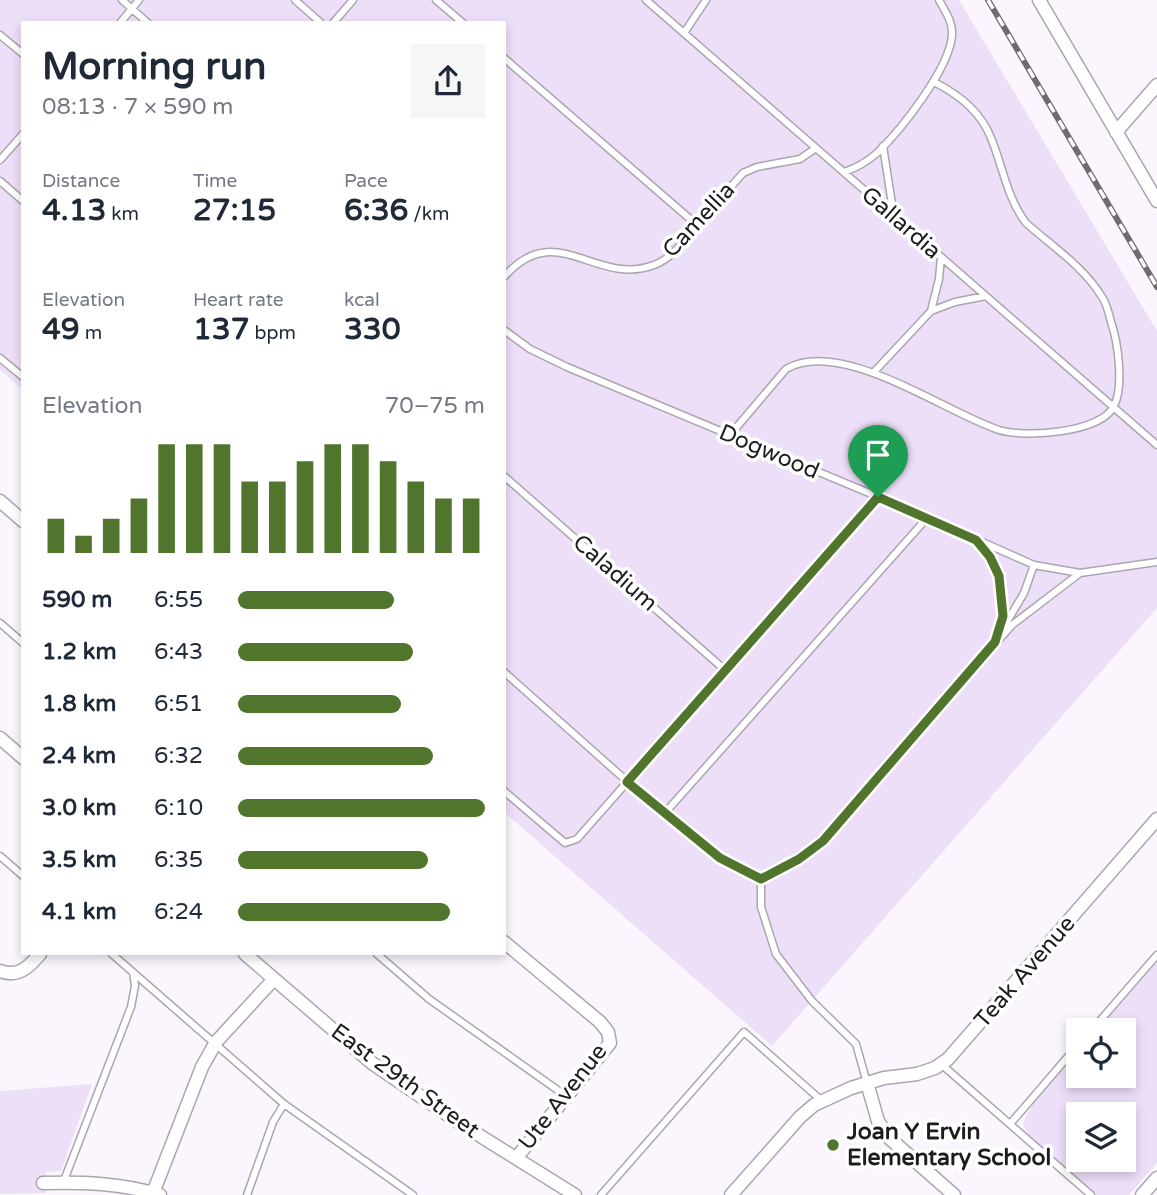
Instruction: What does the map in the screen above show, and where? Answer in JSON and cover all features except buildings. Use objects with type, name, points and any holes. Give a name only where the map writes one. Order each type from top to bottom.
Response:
[{"type":"street","points":[[1039,0],[1157,201]]},
{"type":"street","points":[[1116,132],[1157,85]]},
{"type":"street","points":[[0,501],[21,519]]},
{"type":"street","points":[[0,738],[21,756]]},
{"type":"street","name":"Teak Avenue","points":[[822,1101],[867,1083],[917,1074],[941,1064],[972,1033],[1157,818]]},
{"type":"street","name":"Ute Avenue","points":[[506,944],[600,1021],[610,1043],[517,1157]]},
{"type":"street","points":[[5,972],[27,969],[39,955]]},
{"type":"street","name":"East 29th Street","points":[[246,955],[372,1063],[461,1124],[575,1195]]},
{"type":"street","points":[[43,1183],[104,1184],[156,1194],[192,1087],[216,1042],[274,979]]},
{"type":"street","points":[[867,1083],[878,1121],[888,1136],[954,1195]]},
{"type":"street","points":[[732,1195],[800,1117],[822,1101]]},
{"type":"street","points":[[1142,1195],[1157,1178]]},
{"type":"lane","points":[[122,0],[146,21]]},
{"type":"lane","points":[[122,21],[139,0]]},
{"type":"lane","points":[[295,0],[319,21]]},
{"type":"lane","points":[[335,21],[352,0]]},
{"type":"lane","points":[[436,0],[461,21]]},
{"type":"lane","name":"Gallardia","points":[[646,0],[1157,445]]},
{"type":"lane","points":[[684,33],[706,0]]},
{"type":"lane","points":[[844,172],[856,168],[875,155],[934,82],[951,47],[953,34],[952,23],[939,0]]},
{"type":"lane","points":[[0,34],[21,52]]},
{"type":"lane","points":[[506,60],[697,225]]},
{"type":"lane","points":[[730,435],[786,369],[811,360],[874,372],[1002,431],[1027,434],[1075,429],[1098,420],[1114,408],[1118,391],[1116,337],[1104,299],[1084,273],[1026,223],[1019,214],[1002,176],[992,139],[985,125],[957,94],[934,82]]},
{"type":"lane","points":[[0,160],[21,136]]},
{"type":"lane","points":[[883,146],[894,217]]},
{"type":"lane","name":"Camellia","points":[[506,275],[535,252],[551,251],[614,268],[638,270],[656,265],[677,250],[743,173],[757,167],[800,159],[816,148]]},
{"type":"lane","points":[[0,181],[21,199]]},
{"type":"lane","points":[[931,311],[941,257]]},
{"type":"lane","points":[[874,372],[931,311],[955,302],[986,296]]},
{"type":"lane","name":"Dogwood","points":[[506,331],[530,349],[567,367],[927,517],[1034,565],[1080,573],[1157,562]]},
{"type":"lane","points":[[0,358],[21,375]]},
{"type":"lane","name":"Caladium","points":[[506,478],[725,670]]},
{"type":"lane","points":[[506,793],[565,843],[577,839],[878,497]]},
{"type":"lane","points":[[664,814],[927,517]]},
{"type":"lane","points":[[976,540],[990,557],[999,576],[1003,616],[995,642]]},
{"type":"lane","points":[[995,642],[1024,593],[1034,565]]},
{"type":"lane","points":[[761,879],[799,859],[823,841],[995,642],[1012,625],[1080,573]]},
{"type":"lane","points":[[0,623],[21,641]]},
{"type":"lane","points":[[506,674],[664,814],[720,858],[761,879]]},
{"type":"lane","points":[[0,856],[21,874]]},
{"type":"lane","points":[[761,879],[761,907],[776,954],[812,1001],[856,1044],[867,1083]]},
{"type":"lane","points":[[113,955],[284,1104],[413,1195]]},
{"type":"lane","points":[[378,955],[429,999],[566,1096]]},
{"type":"lane","points":[[1102,1018],[1157,955]]},
{"type":"lane","points":[[63,1183],[131,1007],[135,986],[133,972]]},
{"type":"lane","points":[[601,1195],[744,1032],[822,1101]]},
{"type":"lane","points":[[1010,1124],[1066,1059]]},
{"type":"lane","points":[[941,1064],[1091,1195]]},
{"type":"lane","points":[[247,1195],[273,1122],[284,1104]]},
{"type":"shaded area","points":[[0,0],[959,0],[1157,331],[1157,608],[772,1046],[506,814],[506,21],[21,21],[21,388],[0,370]]},
{"type":"shaded area","points":[[1157,962],[1157,1163],[1129,1195],[1096,1195],[1069,1172],[1136,1172],[1136,1102],[1066,1102],[1066,1169],[1030,1138],[1023,1125],[1032,1105],[1066,1064],[1066,1088],[1136,1088],[1136,1018],[1108,1018]]},
{"type":"shaded area","points":[[92,1084],[61,1171],[46,1172],[46,1193],[0,1194],[0,1091]]},
{"type":"railway","points":[[988,0],[1157,287]]},
{"type":"place","name":"Joan Y Ervin Elementary School","points":[[833,1145]]},
{"type":"route","points":[[878,497],[976,540],[990,557],[999,576],[1003,616],[995,642],[823,841],[799,859],[761,879],[720,858],[627,782],[878,497]]}]
